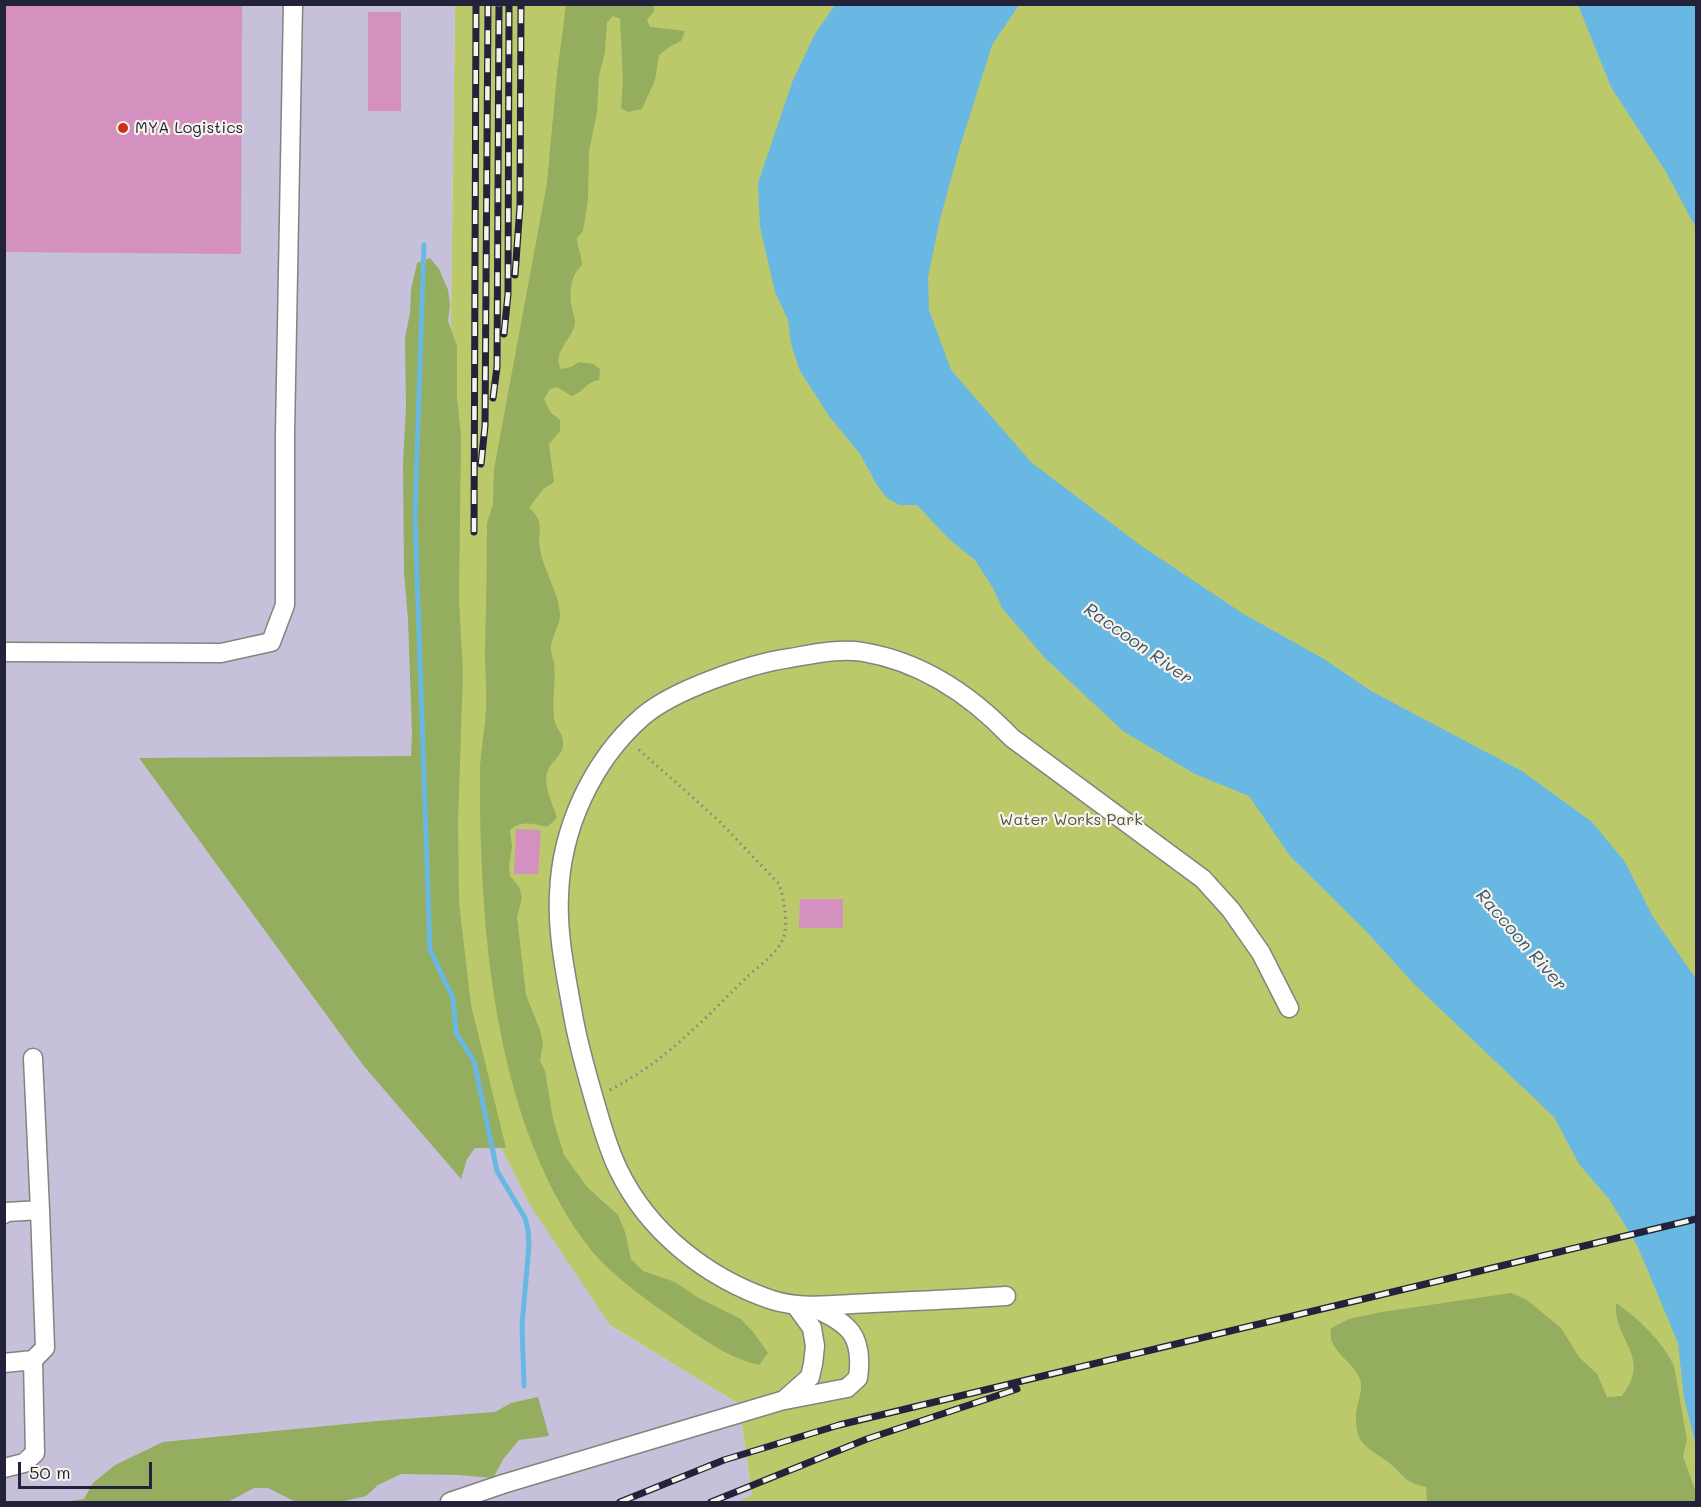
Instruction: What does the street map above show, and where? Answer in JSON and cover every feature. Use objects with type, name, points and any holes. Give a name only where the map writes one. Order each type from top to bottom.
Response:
[{"type":"lane","points":[[4,652],[221,653],[271,642],[285,604],[285,433],[293,4]]},
{"type":"lane","points":[[450,1503],[514,1481],[784,1400],[847,1388],[858,1378],[860,1349],[853,1334],[841,1322],[804,1306],[740,1287],[710,1271],[681,1250],[658,1227],[636,1200],[618,1170],[605,1138],[578,1046],[559,926],[562,860],[583,796],[599,768],[624,735],[644,715],[662,704],[699,685],[739,670],[780,659],[819,653],[861,651],[902,662],[934,676],[963,693],[989,714],[1011,738],[1203,879],[1231,910],[1261,953],[1289,1008]]},
{"type":"lane","points":[[4,1363],[33,1360],[45,1348],[33,1058]]},
{"type":"lane","points":[[4,1214],[40,1210]]},
{"type":"lane","points":[[804,1306],[1006,1296]]},
{"type":"lane","points":[[784,1400],[810,1377],[813,1364],[815,1346],[812,1328],[804,1306]]},
{"type":"lane","points":[[4,1468],[24,1463],[35,1453],[33,1360]]},
{"type":"path","points":[[594,1099],[644,1071],[672,1050],[773,953],[783,938],[784,897],[779,885],[719,821],[675,784],[624,735]]},
{"type":"shaded area","points":[[5,5],[455,5],[444,869],[610,1325],[739,1404],[752,1496],[736,1502],[5,1502]]},
{"type":"green space","name":"Water Works Park","points":[[455,5],[1696,5],[1696,1502],[736,1502],[752,1495],[739,1404],[610,1325],[530,1205],[473,1091],[444,869]]},
{"type":"green space","points":[[566,5],[654,5],[654,11],[647,20],[650,27],[685,31],[681,41],[659,55],[655,80],[642,109],[628,112],[621,108],[623,81],[620,19],[613,16],[607,22],[605,52],[599,76],[597,112],[589,151],[588,200],[583,231],[577,238],[582,265],[575,274],[571,291],[575,322],[559,356],[561,369],[579,362],[593,364],[600,369],[599,380],[572,396],[557,387],[550,389],[544,399],[550,412],[560,420],[560,431],[549,444],[554,482],[543,489],[529,508],[539,522],[540,549],[559,607],[560,619],[551,650],[554,663],[554,718],[563,747],[549,767],[546,776],[547,788],[557,818],[547,827],[523,824],[510,830],[512,847],[510,876],[519,887],[522,898],[517,917],[526,995],[540,1030],[543,1043],[540,1061],[545,1071],[553,1119],[564,1155],[587,1187],[618,1215],[625,1232],[631,1259],[643,1271],[675,1282],[697,1297],[741,1319],[768,1353],[759,1365],[721,1350],[664,1312],[611,1271],[585,1242],[554,1191],[529,1136],[511,1076],[497,1014],[488,951],[480,826],[480,767],[486,703],[487,523],[493,504],[494,469],[547,183]]},
{"type":"green space","points":[[430,258],[439,269],[448,290],[450,305],[448,321],[457,346],[457,398],[461,436],[459,600],[463,672],[458,823],[459,903],[471,1005],[506,1148],[475,1148],[467,1159],[461,1179],[363,1065],[139,758],[411,756],[408,620],[404,572],[405,338],[417,263]]},
{"type":"green space","points":[[1511,1293],[1527,1300],[1561,1328],[1579,1357],[1597,1374],[1607,1397],[1622,1396],[1631,1382],[1634,1370],[1630,1349],[1620,1328],[1616,1303],[1641,1323],[1656,1339],[1674,1366],[1687,1440],[1683,1456],[1696,1493],[1696,1502],[1427,1502],[1426,1487],[1408,1480],[1364,1445],[1356,1426],[1360,1379],[1335,1347],[1331,1339],[1331,1328],[1349,1319],[1382,1312]]},
{"type":"green space","points":[[538,1397],[549,1436],[519,1440],[504,1458],[493,1478],[401,1474],[378,1485],[366,1496],[340,1502],[296,1502],[268,1488],[254,1488],[228,1502],[65,1502],[84,1499],[93,1483],[115,1465],[163,1442],[495,1412],[511,1403]]},
{"type":"water","name":"Raccoon River","points":[[835,5],[1019,5],[992,45],[959,150],[940,219],[928,277],[929,310],[951,370],[1031,462],[1140,545],[1242,613],[1324,659],[1371,691],[1522,771],[1592,822],[1625,862],[1653,917],[1696,979],[1696,1446],[1684,1398],[1678,1343],[1637,1245],[1609,1199],[1579,1164],[1554,1117],[1414,984],[1365,930],[1290,856],[1249,796],[1195,774],[1123,731],[1045,658],[1002,608],[993,588],[975,560],[949,539],[917,505],[899,505],[886,497],[860,454],[829,416],[800,371],[791,344],[788,320],[775,292],[760,227],[758,183],[793,80],[815,34]]},
{"type":"water","points":[[1578,5],[1696,5],[1696,228],[1666,172],[1611,87]]},
{"type":"building","name":"MYA Logistics","points":[[4,4],[242,4],[241,254],[4,252]]},
{"type":"building","points":[[368,12],[401,12],[401,111],[368,111]]},
{"type":"building","points":[[516,829],[541,830],[538,874],[514,874]]},
{"type":"building","points":[[800,899],[843,899],[843,928],[799,928]]},
{"type":"waterway","points":[[424,245],[415,516],[430,950],[453,998],[456,1033],[474,1061],[497,1171],[525,1218],[528,1230],[529,1245],[522,1325],[524,1386]]},
{"type":"railway","points":[[474,532],[476,4]]},
{"type":"railway","points":[[481,464],[485,426],[488,4]]},
{"type":"railway","points":[[493,398],[497,367],[499,4]]},
{"type":"railway","points":[[504,334],[508,294],[509,4]]},
{"type":"railway","points":[[515,275],[520,206],[521,4]]},
{"type":"railway","points":[[620,1502],[724,1460],[839,1425],[1696,1219]]},
{"type":"railway","points":[[711,1502],[867,1439],[1017,1389]]},
{"type":"place","name":"MYA Logistics","points":[[123,128]]}]
